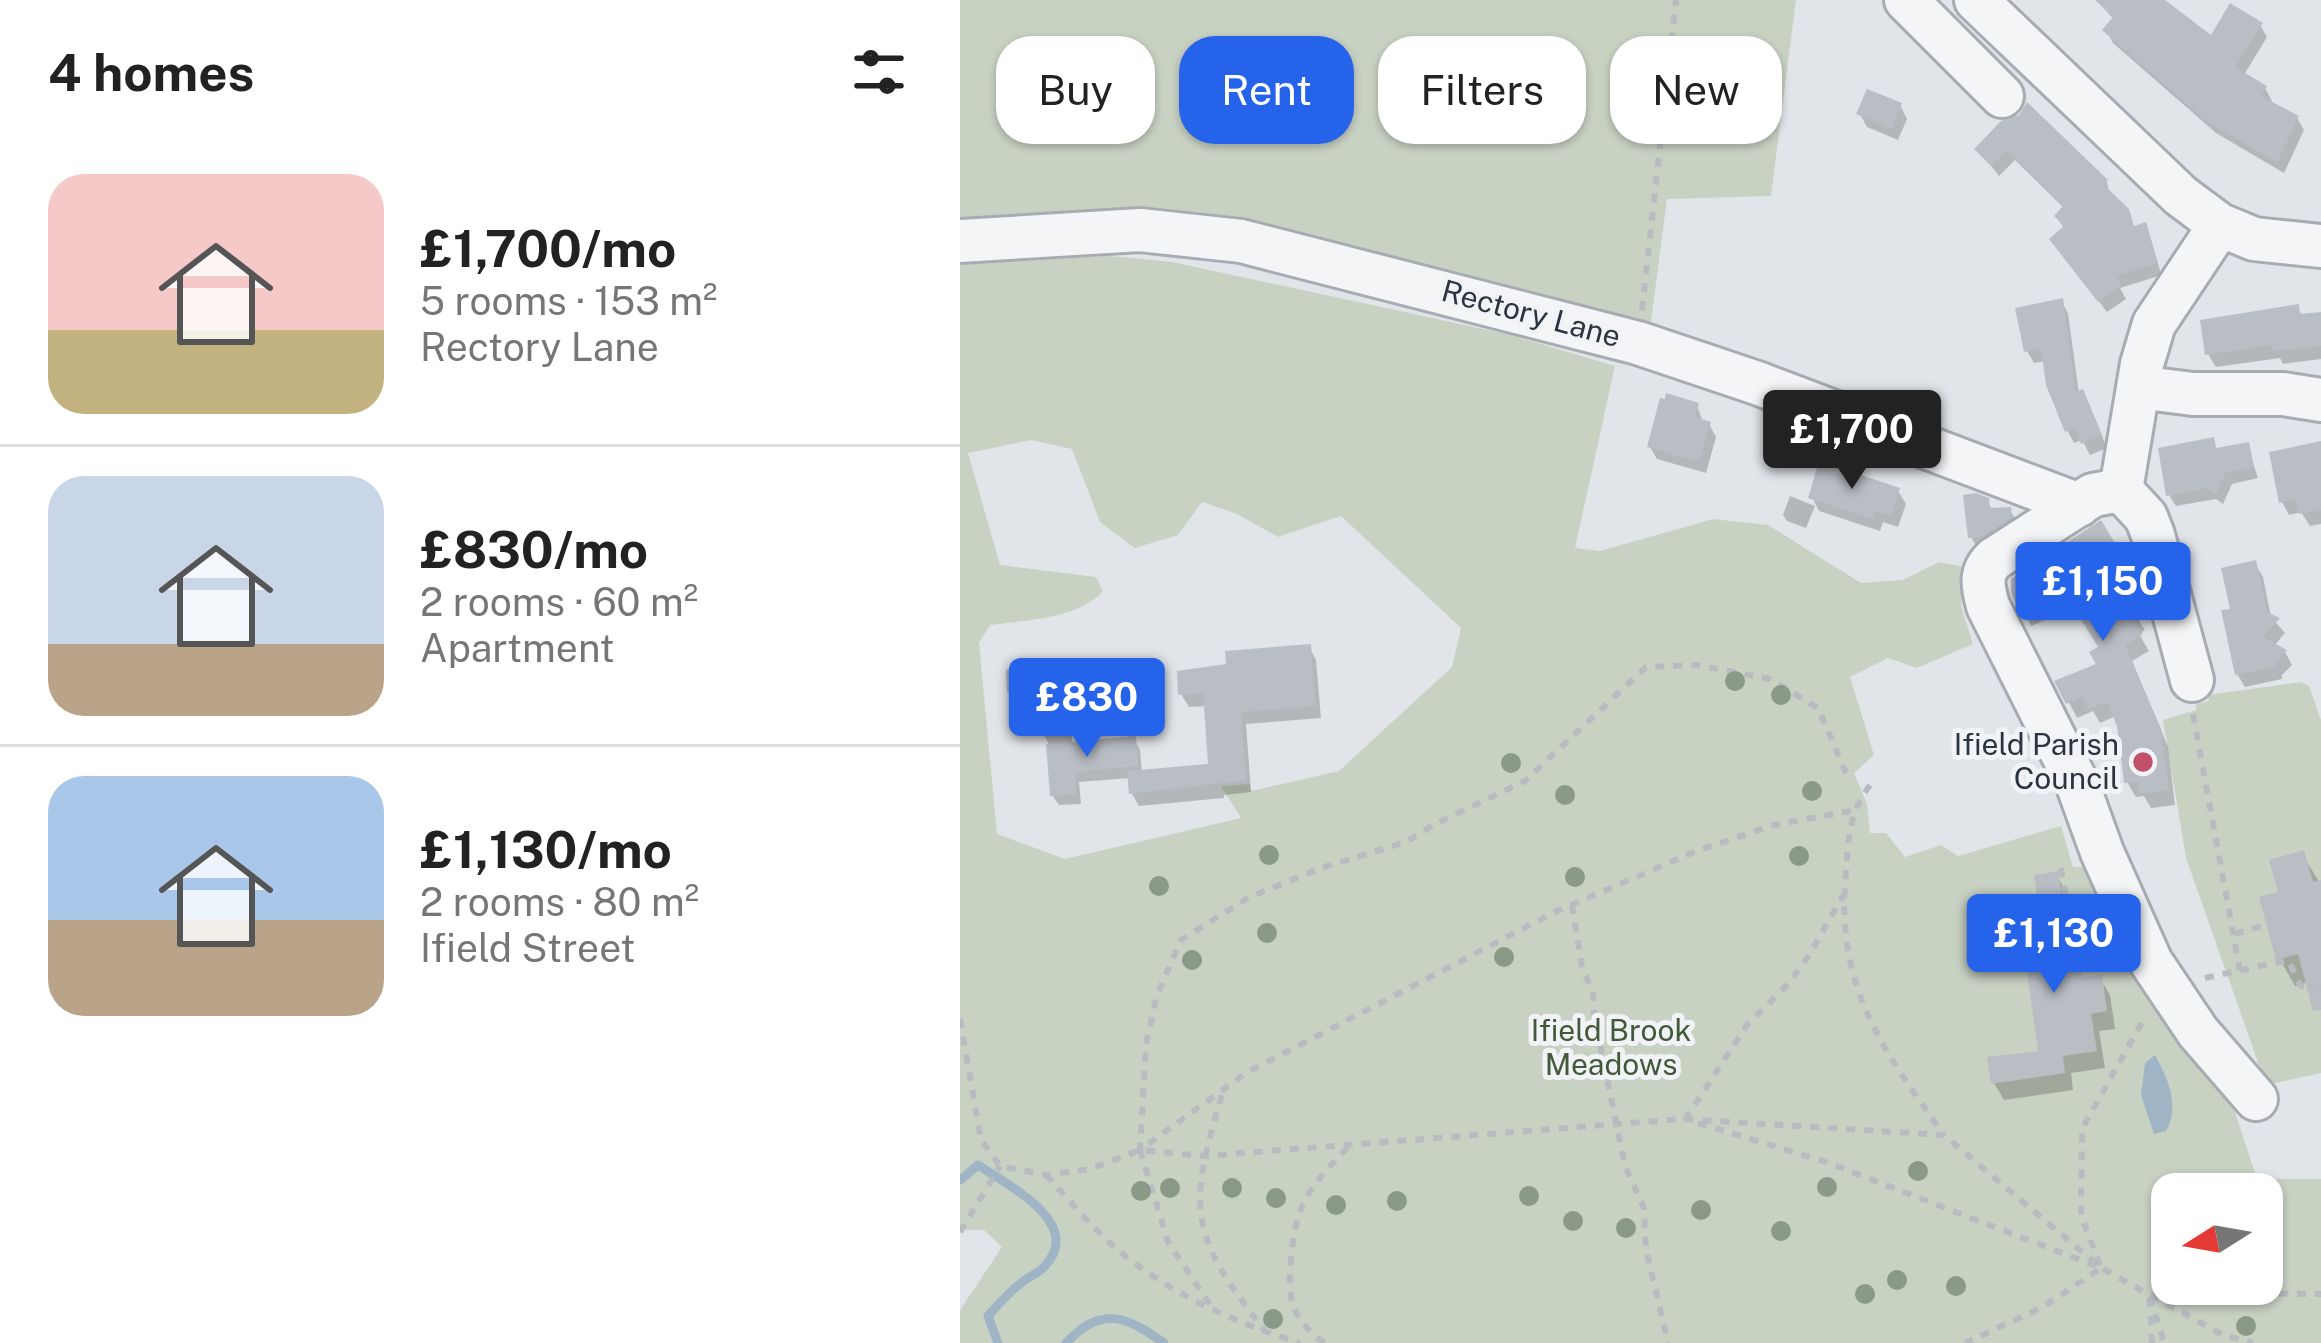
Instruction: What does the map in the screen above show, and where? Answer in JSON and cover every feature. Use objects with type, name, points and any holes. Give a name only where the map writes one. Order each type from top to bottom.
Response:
[{"type":"street","points":[[1906,0],[2002,96]]},
{"type":"street","points":[[1957,50],[1983,7],[2181,196],[2221,225],[2254,239],[2321,246]]},
{"type":"street","points":[[2121,490],[2154,324],[2221,225]]},
{"type":"street","name":"Rectory Lane","points":[[960,241],[1140,230],[1241,241],[1638,343],[2079,505]]},
{"type":"street","points":[[2138,387],[2321,400]]},
{"type":"street","points":[[2192,680],[2153,535],[2146,517],[2121,490],[2108,489],[2079,505],[1994,559],[1983,573],[1988,606],[2077,783],[2125,907],[2169,992],[2255,1100]]},
{"type":"path","points":[[1638,343],[1676,0]]},
{"type":"path","points":[[1215,1312],[1168,1242],[1140,1150],[1145,1045],[1157,995],[1181,940],[1248,898],[1321,868],[1406,842],[1526,781],[1646,667],[1696,665],[1770,679],[1818,708],[1846,772]]},
{"type":"path","points":[[2192,680],[2192,710],[2240,970]]},
{"type":"path","points":[[1870,785],[1851,812],[1844,896],[1848,962],[1856,996],[1878,1038],[1943,1135],[2101,1268]]},
{"type":"path","points":[[960,1019],[981,1140],[1000,1166],[1046,1175],[1090,1169],[1140,1150],[1246,1073],[1572,904],[1734,838],[1774,825],[1851,812]]},
{"type":"path","points":[[2061,868],[2075,956],[2080,955],[2083,964]]},
{"type":"path","points":[[1683,1120],[1747,1024],[1790,982],[1844,896]]},
{"type":"path","points":[[1572,904],[1616,1124],[1633,1192],[1644,1208],[1646,1249],[1668,1343]]},
{"type":"path","points":[[2234,934],[2266,925]]},
{"type":"path","points":[[2101,1268],[2081,1216],[2082,1129],[2137,1027],[2169,992],[2240,970],[2288,960],[2301,986],[2321,988]]},
{"type":"path","points":[[1223,1093],[1204,1156],[1198,1204],[1208,1248],[1224,1279],[1267,1333]]},
{"type":"path","points":[[1140,1150],[1204,1156],[1683,1120],[1943,1135]]},
{"type":"path","points":[[1683,1120],[1826,1162],[2101,1268],[2222,1335],[2253,1343]]},
{"type":"path","points":[[1324,1343],[1292,1309],[1288,1294],[1294,1222],[1321,1175],[1350,1145]]},
{"type":"path","points":[[960,1232],[1000,1166]]},
{"type":"path","points":[[1046,1175],[1112,1245],[1215,1312],[1300,1343]]},
{"type":"path","points":[[1965,1343],[2043,1307],[2101,1268]]},
{"type":"path","points":[[2149,1293],[2321,1294]]},
{"type":"path","points":[[2149,1293],[2152,1343]]},
{"type":"path","points":[[2149,1293],[2164,1343]]},
{"type":"green space","points":[[960,0],[1796,0],[1782,110],[1782,36],[1610,36],[1610,144],[1778,144],[1771,196],[1667,199],[1650,329],[1446,274],[960,222]]},
{"type":"green space","name":"Ifield Brook Meadows","points":[[1110,256],[1172,262],[1511,335],[1615,366],[1575,548],[1600,551],[1713,519],[1768,525],[1861,583],[1903,580],[1939,562],[1964,567],[1961,606],[1973,644],[1917,668],[1888,658],[1850,677],[1874,755],[1854,773],[1867,804],[1870,833],[1886,833],[1905,857],[1941,845],[1958,856],[2061,826],[2073,867],[2095,867],[2225,1082],[2255,1173],[2151,1173],[2151,1305],[2283,1305],[2283,1179],[2321,1179],[2321,1343],[960,1343],[960,1310],[1002,1247],[984,1230],[960,1230],[960,264]],"holes":[[[1031,440],[1072,449],[1100,522],[1135,548],[1178,535],[1202,502],[1237,514],[1278,537],[1341,516],[1461,628],[1452,667],[1339,771],[1251,791],[1250,784],[1221,786],[1241,818],[1065,859],[997,834],[979,643],[990,625],[1066,613],[1103,591],[1096,577],[1000,565],[968,453]]]},
{"type":"green space","points":[[2301,682],[2309,686],[2321,720],[2321,1073],[2266,1085],[2186,858],[2163,720],[2196,710],[2196,704],[2209,701],[2208,695]]},
{"type":"water","points":[[2155,1055],[2168,1083],[2172,1112],[2166,1131],[2154,1134],[2141,1095],[2145,1063]]},
{"type":"building","points":[[2095,0],[2165,0],[2211,35],[2230,3],[2263,23],[2235,67],[2267,86],[2261,96],[2299,116],[2277,162],[2206,121],[2102,30],[2113,17]]},
{"type":"building","points":[[1867,89],[1902,103],[1891,129],[1856,114]]},
{"type":"building","points":[[2027,102],[2108,180],[2104,185],[2129,209],[2134,226],[2146,222],[2158,263],[2116,276],[2122,286],[2098,302],[2049,239],[2064,226],[2054,216],[2063,206],[2007,150],[1991,166],[1974,149],[2001,121],[2019,115]]},
{"type":"building","points":[[2063,298],[2076,392],[2083,389],[2102,435],[2081,444],[2074,428],[2065,432],[2046,385],[2041,348],[2024,352],[2015,308]]},
{"type":"building","points":[[2299,304],[2300,314],[2321,312],[2321,346],[2273,351],[2272,345],[2205,355],[2200,320]]},
{"type":"building","points":[[1666,393],[1699,403],[1695,417],[1711,422],[1699,462],[1647,447],[1660,398],[1665,399]]},
{"type":"building","points":[[2214,437],[2216,448],[2249,442],[2254,467],[2226,472],[2216,494],[2207,488],[2166,496],[2158,448]]},
{"type":"building","points":[[2321,441],[2321,510],[2299,514],[2296,499],[2279,503],[2269,452]]},
{"type":"building","points":[[1819,461],[1900,488],[1891,516],[1876,511],[1873,519],[1808,498]]},
{"type":"building","points":[[1963,495],[1989,498],[1990,508],[2011,507],[2012,517],[1981,537],[1968,538]]},
{"type":"building","points":[[2101,520],[2136,578],[2122,587],[2139,614],[2133,618],[2143,634],[2125,645],[2161,729],[2169,790],[2139,794],[2138,782],[2124,783],[2117,726],[2107,702],[2088,709],[2083,697],[2066,704],[2054,681],[2096,664],[2089,652],[2098,647],[2065,593],[2020,612],[2011,593],[2011,579]]},
{"type":"building","points":[[2256,560],[2267,612],[2280,618],[2263,637],[2287,650],[2277,666],[2235,675],[2221,610],[2230,609],[2221,568]]},
{"type":"building","points":[[1311,644],[1315,706],[1241,712],[1246,780],[1129,794],[1127,771],[1208,764],[1203,693],[1178,695],[1177,671],[1226,664],[1225,651]]},
{"type":"building","points":[[1063,666],[1067,734],[1040,735],[1037,691],[1007,693],[1006,670]]},
{"type":"building","points":[[1136,736],[1138,766],[1075,772],[1076,794],[1050,796],[1046,744]]},
{"type":"building","points":[[2304,850],[2313,882],[2321,880],[2321,1010],[2313,1011],[2298,954],[2276,960],[2259,897],[2278,892],[2269,860]]},
{"type":"building","points":[[2058,871],[2072,961],[2077,961],[2084,977],[2102,974],[2107,1011],[2091,1014],[2097,1051],[2063,1056],[2065,1073],[1991,1084],[1987,1057],[2038,1051],[2023,945],[2044,942],[2034,875]]},
{"type":"waterway","points":[[960,1180],[978,1165],[1038,1207],[1055,1235],[1054,1251],[1044,1267],[988,1316],[998,1343]]},
{"type":"waterway","points":[[1066,1343],[1103,1319],[1126,1321],[1164,1343]]},
{"type":"place","name":"Ifield Parish Council","points":[[2143,762]]}]
